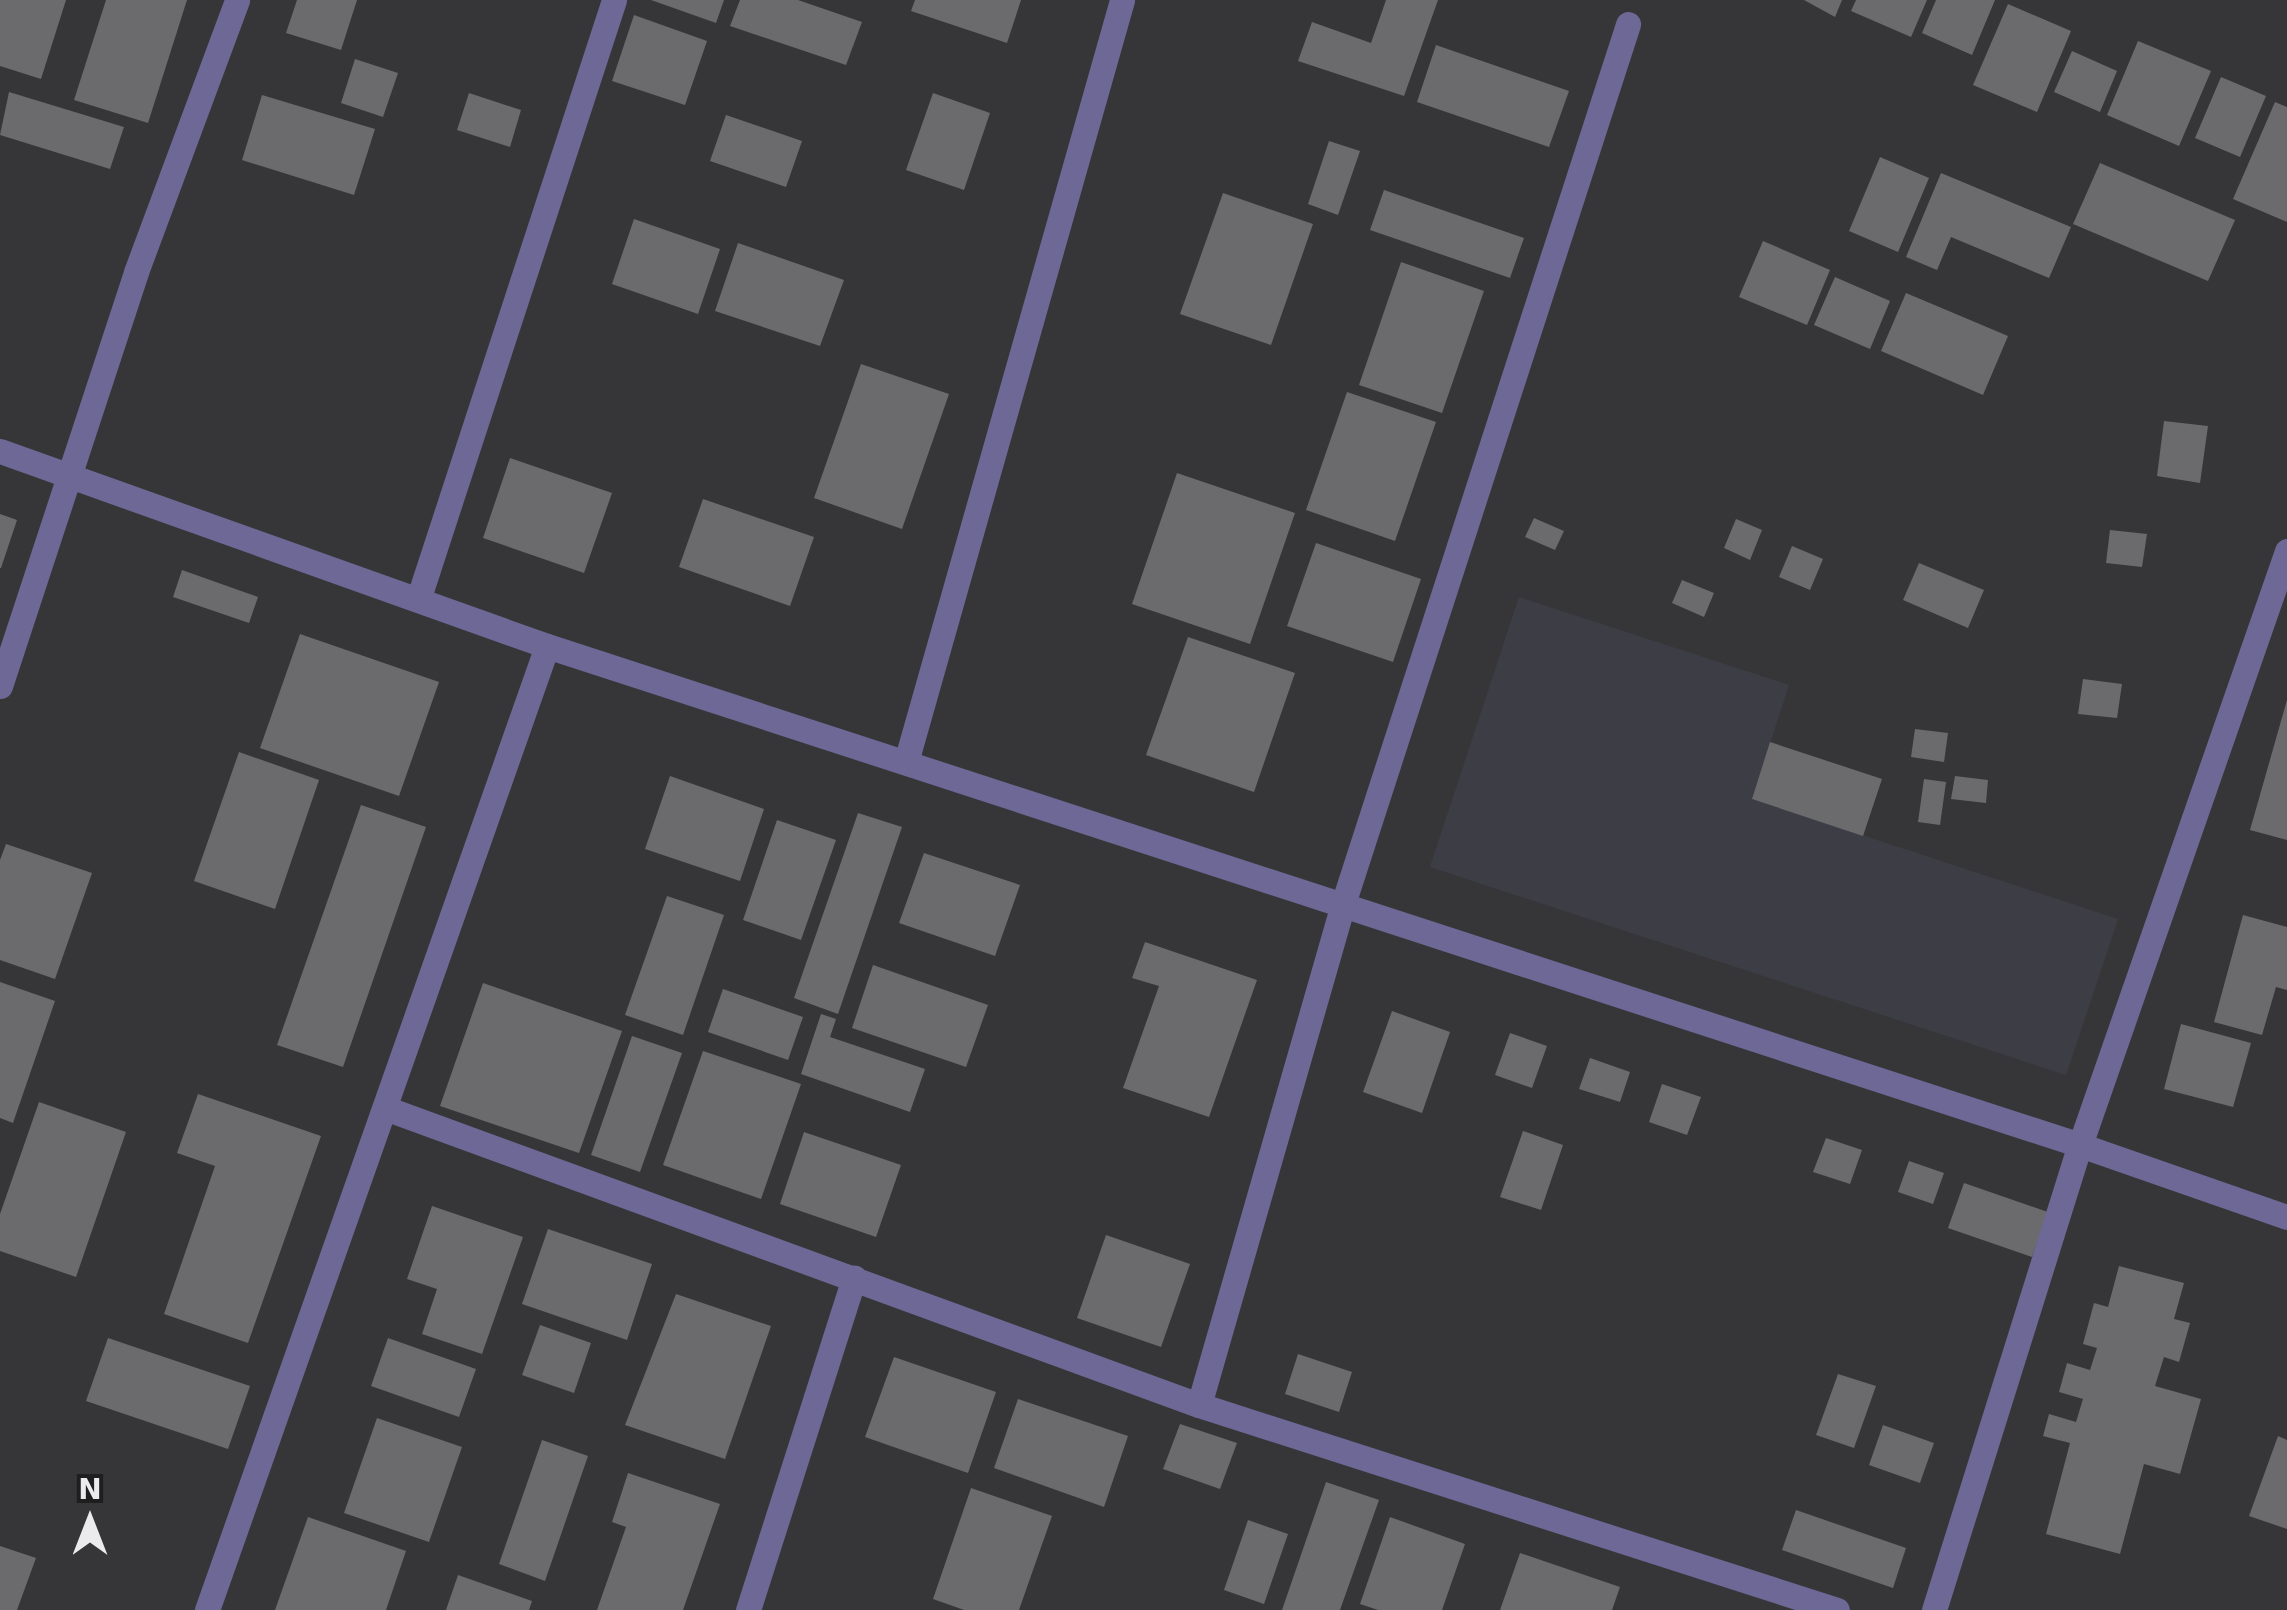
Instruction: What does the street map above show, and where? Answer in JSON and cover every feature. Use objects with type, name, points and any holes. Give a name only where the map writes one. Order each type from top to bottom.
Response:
[{"type":"street","points":[[0,686],[136,272],[237,0]]},
{"type":"street","points":[[418,598],[614,0]]},
{"type":"street","points":[[906,762],[1122,0]]},
{"type":"street","points":[[1199,1405],[1343,904],[1628,24]]},
{"type":"street","points":[[0,451],[548,646],[2287,1216]]},
{"type":"street","points":[[1934,1610],[2080,1145],[2287,551]]},
{"type":"street","points":[[207,1610],[548,646]]},
{"type":"street","points":[[385,1108],[1199,1405],[1837,1610]]},
{"type":"street","points":[[748,1610],[854,1277]]},
{"type":"shaded area","points":[[1519,597],[1789,685],[1752,799],[2118,919],[2066,1075],[1430,867]]},
{"type":"building","points":[[0,0],[66,0],[41,79],[0,66]]},
{"type":"building","points":[[106,0],[187,0],[148,123],[74,100]]},
{"type":"building","points":[[297,0],[357,0],[341,50],[286,33]]},
{"type":"building","points":[[651,0],[724,0],[716,23]]},
{"type":"building","points":[[740,0],[798,0],[862,22],[846,65],[730,26]]},
{"type":"building","points":[[915,0],[1021,0],[1007,43],[911,11]]},
{"type":"building","points":[[1386,0],[1438,0],[1404,96],[1298,61],[1312,22],[1371,43]]},
{"type":"building","points":[[1804,0],[1842,0],[1835,17]]},
{"type":"building","points":[[1856,0],[1927,0],[1911,37],[1851,11]]},
{"type":"building","points":[[1936,0],[1995,0],[1972,55],[1922,33]]},
{"type":"building","points":[[2008,4],[2071,31],[2037,112],[1973,85]]},
{"type":"building","points":[[634,15],[707,41],[685,105],[612,81]]},
{"type":"building","points":[[2138,41],[2211,71],[2179,146],[2107,115]]},
{"type":"building","points":[[1436,45],[1569,91],[1549,147],[1417,102]]},
{"type":"building","points":[[2072,51],[2117,71],[2100,112],[2054,92]]},
{"type":"building","points":[[355,59],[398,73],[383,117],[341,103]]},
{"type":"building","points":[[2221,77],[2266,96],[2240,157],[2195,138]]},
{"type":"building","points":[[9,92],[124,127],[110,169],[0,135]]},
{"type":"building","points":[[469,93],[521,110],[510,147],[457,130]]},
{"type":"building","points":[[933,93],[990,113],[964,190],[906,170]]},
{"type":"building","points":[[262,95],[375,129],[354,195],[242,160]]},
{"type":"building","points":[[2275,102],[2287,107],[2287,222],[2233,199]]},
{"type":"building","points":[[726,115],[802,141],[786,187],[710,161]]},
{"type":"building","points":[[1329,141],[1360,151],[1338,215],[1308,204]]},
{"type":"building","points":[[1880,157],[1929,178],[1898,252],[1849,231]]},
{"type":"building","points":[[2100,163],[2235,220],[2208,281],[2073,224]]},
{"type":"building","points":[[1941,173],[2071,227],[2049,278],[1951,237],[1937,270],[1906,257]]},
{"type":"building","points":[[1384,190],[1524,238],[1510,278],[1370,230]]},
{"type":"building","points":[[1223,193],[1313,224],[1271,345],[1180,314]]},
{"type":"building","points":[[634,219],[720,249],[698,314],[612,284]]},
{"type":"building","points":[[1763,241],[1830,270],[1807,325],[1739,297]]},
{"type":"building","points":[[738,243],[844,280],[820,346],[715,311]]},
{"type":"building","points":[[1401,262],[1484,291],[1442,413],[1359,385]]},
{"type":"building","points":[[1835,277],[1890,301],[1870,349],[1814,325]]},
{"type":"building","points":[[1906,293],[2008,336],[1983,395],[1881,351]]},
{"type":"building","points":[[861,364],[949,394],[902,529],[814,498]]},
{"type":"building","points":[[1347,392],[1436,422],[1395,541],[1306,510]]},
{"type":"building","points":[[2164,421],[2208,426],[2200,483],[2157,476]]},
{"type":"building","points":[[510,458],[612,493],[584,573],[483,538]]},
{"type":"building","points":[[1177,473],[1295,513],[1250,644],[1132,604]]},
{"type":"building","points":[[703,499],[814,537],[790,606],[679,567]]},
{"type":"building","points":[[0,514],[17,520],[1,568],[0,568]]},
{"type":"building","points":[[1534,518],[1564,531],[1555,550],[1525,537]]},
{"type":"building","points":[[1736,519],[1762,530],[1750,560],[1724,548]]},
{"type":"building","points":[[2110,530],[2147,534],[2142,567],[2106,563]]},
{"type":"building","points":[[1316,543],[1421,579],[1393,662],[1287,626]]},
{"type":"building","points":[[1792,546],[1823,559],[1810,590],[1779,577]]},
{"type":"building","points":[[1919,563],[1984,590],[1968,628],[1903,600]]},
{"type":"building","points":[[182,570],[258,597],[249,623],[173,597]]},
{"type":"building","points":[[1682,580],[1714,593],[1704,617],[1672,603]]},
{"type":"building","points":[[300,634],[439,682],[399,796],[260,748]]},
{"type":"building","points":[[1188,637],[1295,673],[1254,792],[1146,755]]},
{"type":"building","points":[[2083,679],[2122,684],[2117,718],[2078,714]]},
{"type":"building","points":[[2287,700],[2287,840],[2250,830]]},
{"type":"building","points":[[1915,729],[1948,733],[1944,762],[1911,757]]},
{"type":"building","points":[[1770,742],[1882,779],[1863,836],[1752,799]]},
{"type":"building","points":[[239,752],[319,780],[275,909],[194,881]]},
{"type":"building","points":[[670,776],[764,809],[740,881],[645,849]]},
{"type":"building","points":[[1955,776],[1988,780],[1986,803],[1951,799]]},
{"type":"building","points":[[1924,779],[1946,782],[1940,825],[1918,822]]},
{"type":"building","points":[[361,805],[426,827],[343,1067],[277,1045]]},
{"type":"building","points":[[858,813],[902,827],[838,1014],[794,998]]},
{"type":"building","points":[[777,820],[836,840],[801,940],[743,920]]},
{"type":"building","points":[[6,844],[92,873],[55,979],[0,960],[0,860]]},
{"type":"building","points":[[924,853],[1020,885],[995,956],[899,923]]},
{"type":"building","points":[[667,896],[724,915],[683,1035],[625,1015]]},
{"type":"building","points":[[2243,915],[2287,927],[2287,990],[2276,987],[2262,1035],[2214,1022]]},
{"type":"building","points":[[1145,942],[1257,980],[1209,1117],[1123,1088],[1159,986],[1132,978]]},
{"type":"building","points":[[873,965],[988,1005],[966,1067],[852,1028]]},
{"type":"building","points":[[0,982],[55,1001],[13,1123],[0,1118]]},
{"type":"building","points":[[483,983],[622,1031],[579,1153],[440,1106]]},
{"type":"building","points":[[723,989],[803,1017],[788,1060],[708,1032]]},
{"type":"building","points":[[1392,1011],[1450,1032],[1422,1113],[1363,1092]]},
{"type":"building","points":[[821,1014],[836,1019],[830,1037],[925,1069],[910,1112],[801,1074]]},
{"type":"building","points":[[2181,1024],[2251,1043],[2233,1107],[2164,1089]]},
{"type":"building","points":[[1510,1033],[1547,1046],[1532,1088],[1495,1075]]},
{"type":"building","points":[[632,1036],[682,1053],[640,1172],[591,1155]]},
{"type":"building","points":[[703,1051],[801,1084],[761,1199],[663,1165]]},
{"type":"building","points":[[1590,1058],[1630,1072],[1620,1102],[1579,1089]]},
{"type":"building","points":[[1662,1084],[1701,1097],[1687,1135],[1649,1122]]},
{"type":"building","points":[[198,1094],[321,1136],[248,1343],[164,1314],[215,1166],[177,1153]]},
{"type":"building","points":[[39,1102],[126,1132],[76,1277],[0,1251],[0,1214]]},
{"type":"building","points":[[1523,1131],[1563,1145],[1541,1210],[1500,1197]]},
{"type":"building","points":[[804,1132],[901,1165],[876,1237],[780,1204]]},
{"type":"building","points":[[1826,1138],[1862,1150],[1850,1184],[1813,1172]]},
{"type":"building","points":[[1909,1161],[1944,1173],[1933,1204],[1898,1192]]},
{"type":"building","points":[[1964,1183],[2048,1212],[2032,1257],[1948,1228]]},
{"type":"building","points":[[432,1206],[523,1237],[482,1354],[422,1334],[437,1289],[407,1279]]},
{"type":"building","points":[[548,1229],[652,1264],[627,1340],[522,1304]]},
{"type":"building","points":[[1106,1235],[1190,1264],[1161,1347],[1077,1318]]},
{"type":"building","points":[[2119,1266],[2184,1283],[2174,1319],[2190,1323],[2179,1362],[2164,1357],[2155,1386],[2201,1399],[2180,1474],[2144,1464],[2120,1554],[2046,1534],[2070,1443],[2043,1436],[2049,1414],[2076,1422],[2083,1399],[2059,1392],[2067,1363],[2090,1370],[2097,1348],[2083,1344],[2094,1303],[2108,1307]]},
{"type":"building","points":[[676,1294],[771,1326],[725,1459],[625,1425]]},
{"type":"building","points":[[540,1325],[591,1343],[574,1393],[522,1375]]},
{"type":"building","points":[[108,1338],[250,1386],[228,1449],[86,1401]]},
{"type":"building","points":[[388,1338],[476,1369],[459,1417],[371,1386]]},
{"type":"building","points":[[1298,1354],[1352,1372],[1339,1412],[1285,1394]]},
{"type":"building","points":[[894,1357],[996,1392],[968,1473],[865,1437]]},
{"type":"building","points":[[1838,1374],[1876,1386],[1854,1448],[1816,1435]]},
{"type":"building","points":[[1018,1399],[1128,1436],[1104,1507],[994,1468]]},
{"type":"building","points":[[377,1418],[462,1447],[429,1542],[344,1513]]},
{"type":"building","points":[[1180,1424],[1237,1443],[1220,1489],[1163,1469]]},
{"type":"building","points":[[1883,1425],[1934,1443],[1920,1483],[1869,1465]]},
{"type":"building","points":[[2278,1436],[2287,1440],[2287,1529],[2249,1516]]},
{"type":"building","points":[[542,1440],[588,1456],[545,1581],[499,1564]]},
{"type":"building","points":[[628,1473],[720,1504],[683,1610],[597,1610],[626,1527],[612,1522]]},
{"type":"building","points":[[1326,1482],[1379,1500],[1340,1610],[1282,1610]]},
{"type":"building","points":[[971,1488],[1052,1516],[1019,1610],[964,1610],[933,1599]]},
{"type":"building","points":[[1796,1510],[1906,1548],[1893,1588],[1782,1550]]},
{"type":"building","points":[[308,1517],[406,1551],[386,1610],[275,1610]]},
{"type":"building","points":[[1390,1517],[1465,1544],[1442,1610],[1378,1610],[1360,1604]]},
{"type":"building","points":[[1248,1520],[1288,1534],[1264,1604],[1224,1590]]},
{"type":"building","points":[[0,1546],[36,1558],[17,1610],[0,1610]]},
{"type":"building","points":[[1520,1553],[1620,1587],[1612,1610],[1500,1610]]},
{"type":"building","points":[[458,1575],[532,1601],[529,1610],[446,1610]]}]
